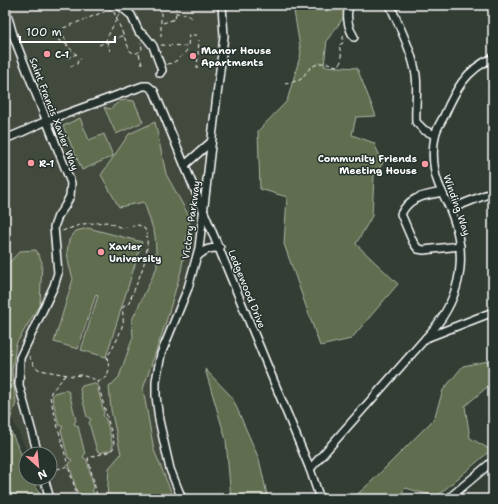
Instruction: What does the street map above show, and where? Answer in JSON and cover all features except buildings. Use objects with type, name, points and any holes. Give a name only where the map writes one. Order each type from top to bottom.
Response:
[{"type":"street","name":"Victory Parkway","points":[[182,499],[170,469],[159,420],[156,381],[161,354],[188,288],[197,257],[202,228],[203,208],[224,36],[222,5]]},
{"type":"street","points":[[349,5],[348,21],[352,34]]},
{"type":"street","points":[[390,5],[414,63],[417,87],[415,112],[416,122],[424,130],[435,135],[460,84],[472,71],[481,64],[493,58]]},
{"type":"street","name":"Saint Francis Xavier Way","points":[[5,7],[11,31],[70,183],[70,196],[58,216],[54,227],[55,236]]},
{"type":"street","points":[[120,7],[131,15],[140,32],[153,46],[161,65],[162,70],[160,73]]},
{"type":"street","name":"Ledgewood Drive","points":[[46,121],[143,86],[154,90],[310,469],[320,499]]},
{"type":"street","points":[[5,139],[46,121]]},
{"type":"street","name":"Winding Way","points":[[310,469],[440,321],[452,301],[459,278],[460,246],[450,209],[435,172],[435,135]]},
{"type":"street","points":[[185,165],[211,142]]},
{"type":"street","points":[[442,192],[412,199],[404,207],[401,214],[413,242],[418,249],[424,250],[460,246]]},
{"type":"street","points":[[450,209],[493,192]]},
{"type":"street","points":[[36,446],[19,385],[20,358],[48,301],[58,273],[55,236]]},
{"type":"street","points":[[197,257],[209,248],[220,248]]},
{"type":"street","points":[[424,339],[493,312]]},
{"type":"street","points":[[448,499],[493,461]]},
{"type":"street","points":[[46,486],[50,499]]},
{"type":"path","points":[[104,12],[110,5],[120,7]]},
{"type":"path","points":[[161,5],[162,38]]},
{"type":"path","points":[[162,23],[175,19],[176,5]]},
{"type":"path","points":[[68,46],[61,29],[120,7]]},
{"type":"path","points":[[110,50],[106,42],[120,7]]},
{"type":"path","points":[[120,7],[116,18],[130,51],[135,54],[138,53]]},
{"type":"path","points":[[176,13],[186,14],[192,18]]},
{"type":"path","points":[[138,53],[142,49],[139,37],[140,32]]},
{"type":"path","points":[[285,84],[300,80],[310,68],[319,63],[328,63],[336,66],[340,64],[342,58],[339,45],[343,43],[343,37],[352,34]]},
{"type":"path","points":[[99,45],[124,35]]},
{"type":"path","points":[[165,64],[171,64],[187,52],[188,35],[198,35]]},
{"type":"path","points":[[58,40],[77,54],[67,58]]},
{"type":"path","points":[[197,69],[199,40]]},
{"type":"path","points":[[161,45],[188,46]]},
{"type":"path","points":[[138,53],[142,64]]},
{"type":"path","points":[[70,67],[77,64],[78,60],[81,59]]},
{"type":"path","points":[[24,348],[35,367],[40,370],[66,375],[81,375],[97,380],[107,377],[109,369],[107,356],[111,352],[123,322],[123,307],[129,303],[148,251],[148,238],[145,229],[139,225],[122,228],[107,222],[83,224],[67,229],[55,236]]},
{"type":"path","points":[[66,375],[51,392],[50,397],[77,495],[76,499]]},
{"type":"path","points":[[97,380],[114,446],[111,451],[88,458],[98,499]]},
{"type":"path","points":[[58,469],[68,466]]},
{"type":"shaded area","name":"Xavier University","points":[[5,5],[221,5],[224,36],[199,248],[158,369],[159,420],[182,499],[46,499],[40,486],[58,486],[58,446],[24,446],[13,420],[5,419]]},
{"type":"green space","points":[[293,5],[353,5],[327,40],[324,66],[357,68],[376,116],[356,117],[352,135],[374,143],[383,163],[374,176],[372,216],[356,244],[398,284],[351,339],[320,346],[284,244],[287,197],[260,189],[258,131],[287,101],[301,53]]},
{"type":"green space","points":[[120,101],[134,101],[143,122],[116,134],[104,107],[110,109]]},
{"type":"green space","points":[[80,118],[89,140],[104,134],[113,156],[82,170],[63,126]]},
{"type":"green space","points":[[155,122],[166,174],[190,218],[181,271],[166,322],[143,389],[154,450],[174,499],[107,499],[109,468],[121,454],[111,410],[109,387],[119,377],[133,337],[132,320],[157,267],[155,235],[144,202],[119,207],[101,175],[129,134]]},
{"type":"green space","points":[[88,228],[142,242],[106,357],[81,350],[98,296],[96,294],[78,349],[54,342],[73,279],[67,252],[69,240],[76,231]]},
{"type":"green space","points":[[36,250],[42,262],[40,304],[16,344],[12,371],[16,403],[8,425],[18,447],[18,486],[36,486],[42,499],[5,499],[5,267],[20,251]]},
{"type":"green space","points":[[493,360],[493,382],[465,406],[470,438],[491,450],[436,497],[406,488],[395,499],[352,499],[434,419],[443,390],[463,366]]},
{"type":"green space","points":[[205,369],[232,397],[259,459],[268,499],[231,499],[226,440]]},
{"type":"green space","points":[[93,383],[97,385],[104,413],[103,416],[106,419],[113,446],[111,450],[100,453],[97,451],[89,423],[91,419],[87,417],[80,389],[82,386]]},
{"type":"green space","points":[[65,390],[69,392],[76,420],[74,424],[78,426],[85,454],[83,457],[87,460],[94,488],[92,491],[96,494],[97,499],[79,499],[81,494],[77,492],[69,464],[72,460],[68,458],[61,430],[63,427],[59,425],[52,397],[54,393]]},
{"type":"place","name":"C-1","points":[[47,54]]},
{"type":"place","name":"Manor House Apartments","points":[[193,56]]},
{"type":"place","name":"R-1","points":[[31,163]]},
{"type":"place","name":"Community Friends Meeting House","points":[[425,164]]},
{"type":"place","name":"Xavier University","points":[[101,252]]}]
